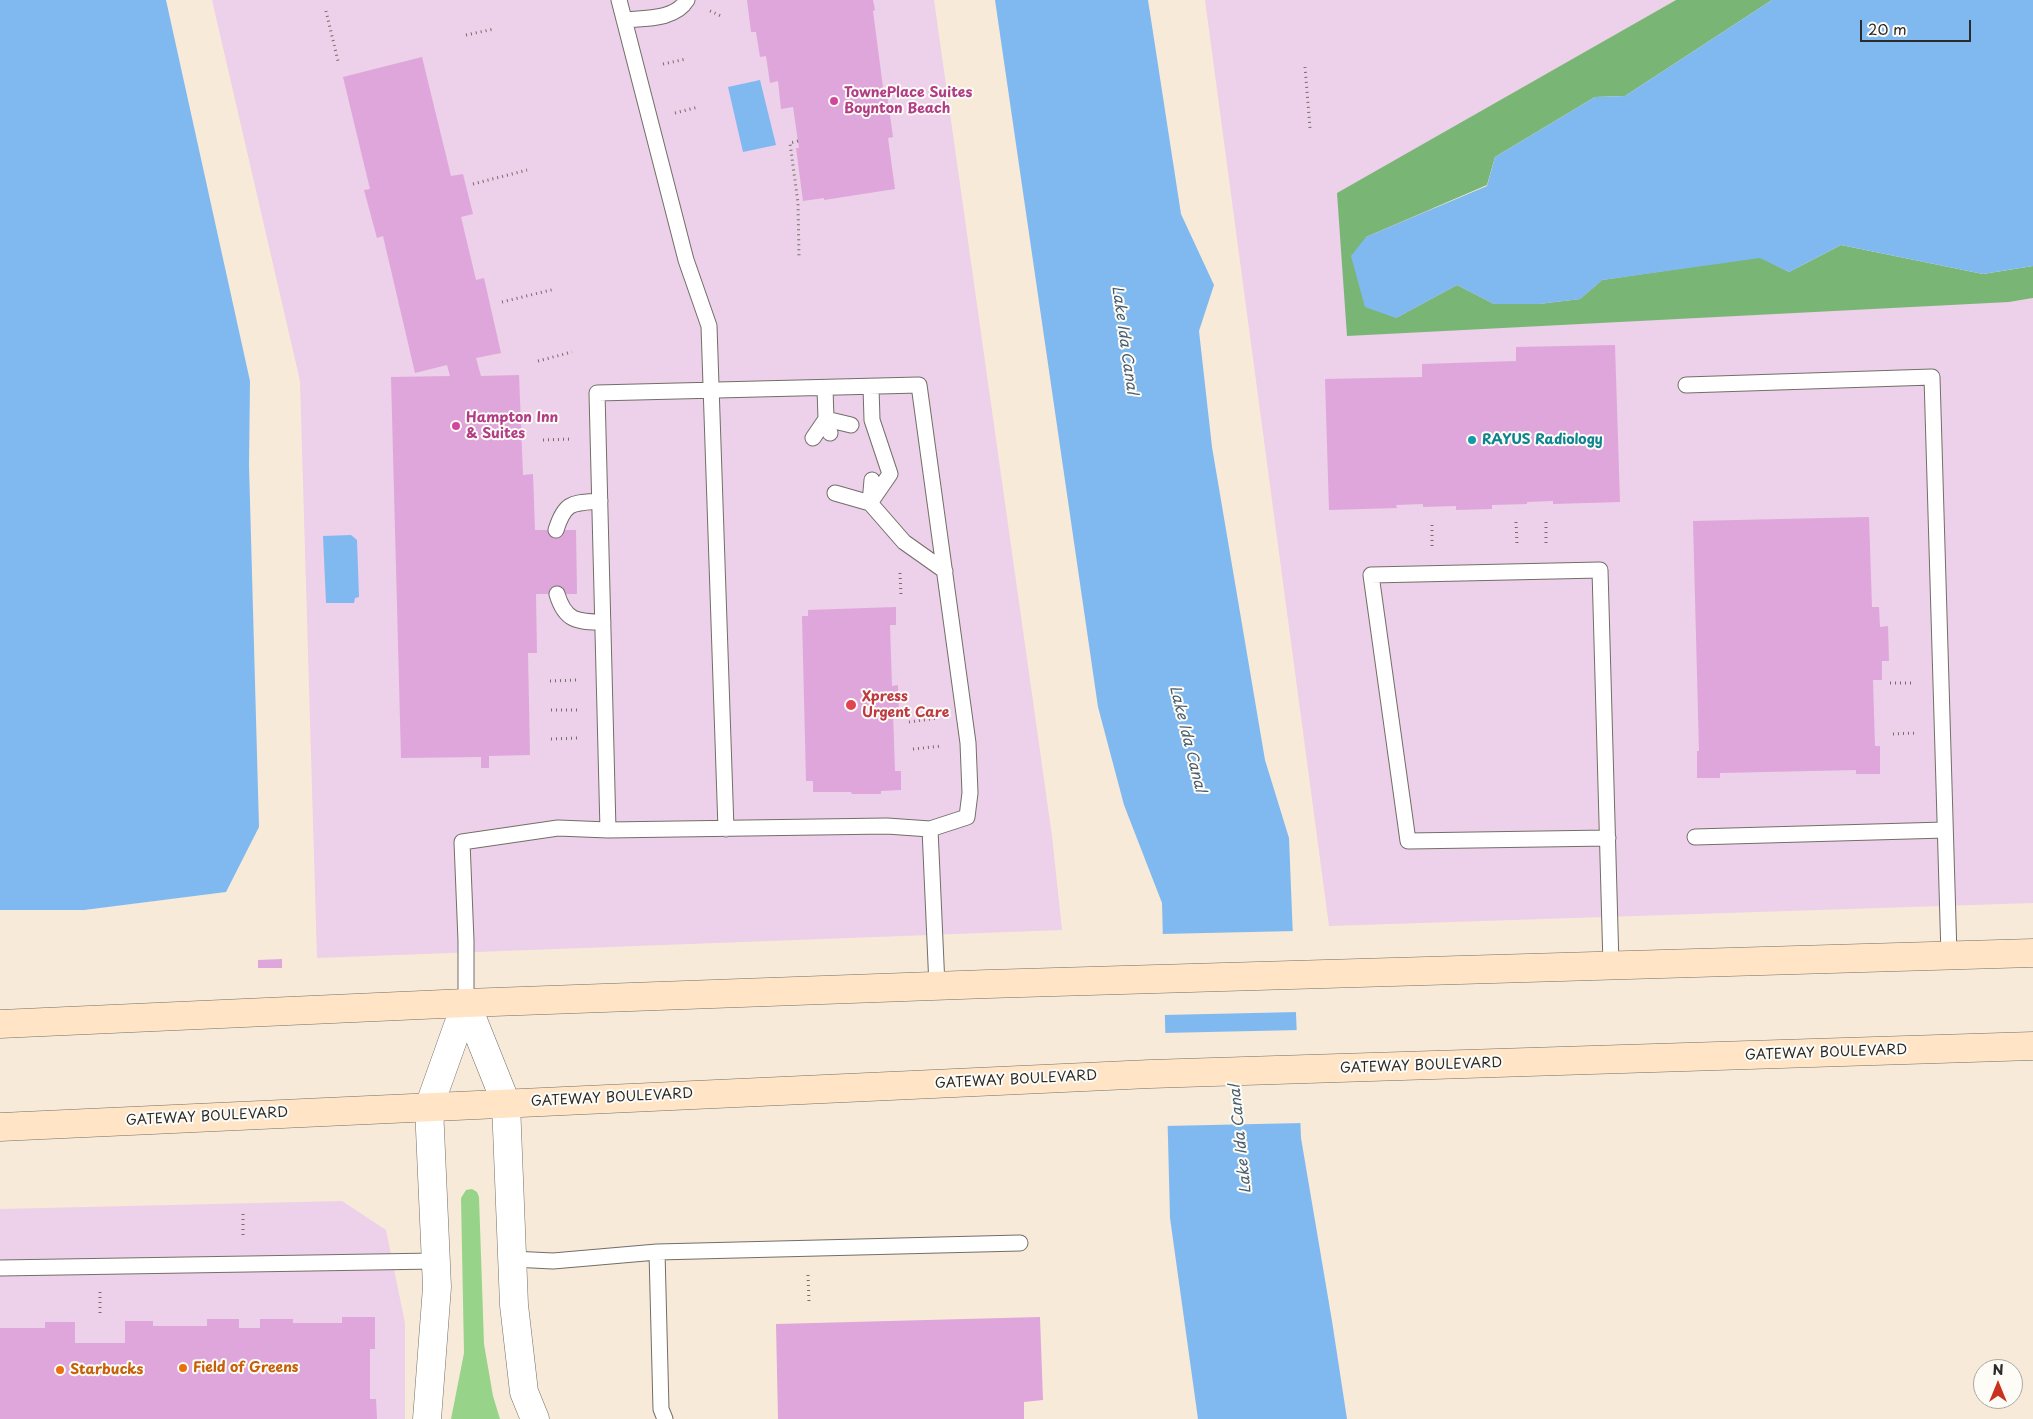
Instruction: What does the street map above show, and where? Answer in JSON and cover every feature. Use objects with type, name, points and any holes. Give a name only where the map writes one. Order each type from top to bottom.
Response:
[{"type":"main road","points":[[0,1024],[466,1003],[937,986],[2033,953]]},
{"type":"main road","name":"GATEWAY BOULEVARD","points":[[0,1127],[1150,1074],[2033,1046]]},
{"type":"street","points":[[466,1003],[506,1103],[514,1305],[524,1392],[535,1419]]},
{"type":"street","points":[[427,1419],[437,1286],[429,1107],[466,1003]]},
{"type":"lane","points":[[619,0],[686,260],[709,326],[726,829]]},
{"type":"lane","points":[[624,20],[664,15],[679,11],[687,0]]},
{"type":"lane","points":[[1686,386],[1932,377],[1949,955]]},
{"type":"lane","points":[[466,1003],[467,961],[462,842],[558,828],[608,830],[887,826],[930,829],[967,817],[970,793],[968,743],[920,386],[597,394],[608,830]]},
{"type":"lane","points":[[870,503],[890,474],[872,420],[871,387]]},
{"type":"lane","points":[[825,388],[828,426]]},
{"type":"lane","points":[[813,438],[828,426],[851,426]]},
{"type":"lane","points":[[870,503],[872,480]]},
{"type":"lane","points":[[851,488],[870,503],[904,542],[945,571]]},
{"type":"lane","points":[[835,493],[870,503]]},
{"type":"lane","points":[[556,530],[564,510],[570,504],[600,501]]},
{"type":"lane","points":[[1608,838],[1408,841],[1371,575],[1600,570],[1608,838],[1611,965]]},
{"type":"lane","points":[[557,594],[560,605],[569,616],[580,622],[603,622]]},
{"type":"lane","points":[[930,829],[937,986]]},
{"type":"lane","points":[[1695,837],[1945,830]]},
{"type":"lane","points":[[512,1259],[552,1261],[657,1252],[1020,1243]]},
{"type":"lane","points":[[657,1252],[663,1414]]},
{"type":"lane","points":[[0,1268],[435,1261]]},
{"type":"path","points":[[326,11],[338,60]]},
{"type":"path","points":[[466,35],[494,28]]},
{"type":"path","points":[[658,66],[686,59]]},
{"type":"path","points":[[1305,67],[1310,128]]},
{"type":"path","points":[[668,115],[698,107]]},
{"type":"path","points":[[798,141],[790,143],[798,203],[799,256]]},
{"type":"path","points":[[473,184],[527,170]]},
{"type":"path","points":[[502,302],[555,289]]},
{"type":"path","points":[[538,362],[572,352]]},
{"type":"path","points":[[543,440],[573,439]]},
{"type":"path","points":[[1516,522],[1517,550]]},
{"type":"path","points":[[1546,522],[1547,549]]},
{"type":"path","points":[[1432,525],[1433,552]]},
{"type":"path","points":[[900,573],[901,596]]},
{"type":"path","points":[[550,681],[581,680]]},
{"type":"path","points":[[1890,683],[1920,683]]},
{"type":"path","points":[[551,710],[581,710]]},
{"type":"path","points":[[909,722],[940,718]]},
{"type":"path","points":[[1893,734],[1920,733]]},
{"type":"path","points":[[551,739],[582,738]]},
{"type":"path","points":[[913,749],[944,746]]},
{"type":"path","points":[[808,1271],[809,1302]]},
{"type":"path","points":[[100,1287],[100,1314]]},
{"type":"shaded area","points":[[212,0],[934,0],[1052,836],[1062,930],[317,958],[300,381]]},
{"type":"shaded area","points":[[1205,0],[1676,0],[1338,193],[2009,302],[2033,298],[2033,903],[1329,926]]},
{"type":"shaded area","points":[[342,1201],[386,1230],[405,1323],[405,1419],[0,1419],[0,1209]]},
{"type":"green space","points":[[1676,0],[1772,0],[1625,96],[1595,97],[1495,157],[1487,185],[1366,237],[1396,318],[1457,285],[1494,304],[1539,304],[1580,299],[1602,280],[1760,257],[1789,272],[1841,245],[1983,274],[2033,266],[2033,298],[2009,302],[1347,336],[1337,193]]},
{"type":"green space","points":[[472,1189],[477,1192],[479,1197],[484,1344],[493,1396],[500,1419],[451,1419],[464,1353],[461,1198],[466,1190]]},
{"type":"water","points":[[0,0],[166,0],[250,381],[249,465],[259,827],[226,892],[84,910],[0,910]]},
{"type":"water","name":"Lake Ida Canal","points":[[995,0],[1148,0],[1181,214],[1214,285],[1199,331],[1212,447],[1265,760],[1289,838],[1301,1138],[1347,1419],[1198,1419],[1170,1218],[1162,903],[1124,805],[1098,707]]},
{"type":"water","points":[[1772,0],[2033,0],[2033,266],[1983,274],[1841,245],[1789,272],[1760,258],[1602,280],[1580,299],[1539,304],[1494,304],[1457,285],[1396,318],[1365,307],[1351,256],[1366,237],[1487,186],[1495,157],[1595,97],[1625,96]]},
{"type":"water","points":[[760,80],[776,145],[743,152],[728,87]]},
{"type":"water","points":[[351,535],[357,540],[359,597],[355,598],[354,603],[326,603],[323,536]]},
{"type":"pier","points":[[1296,931],[1299,1012],[1163,1015],[1161,934]]},
{"type":"pier","points":[[1300,1030],[1303,1123],[1165,1126],[1163,1033]]},
{"type":"building","name":"TownePlace Suites Boynton Beach","points":[[747,0],[873,0],[884,95],[887,94],[893,137],[888,138],[895,189],[824,200],[824,198],[803,201],[796,148],[799,148],[793,107],[781,109],[778,81],[770,83],[766,56],[760,57],[756,32],[751,32]]},
{"type":"building","name":"Hampton Inn & Suites","points":[[422,57],[451,176],[463,174],[473,214],[461,217],[476,280],[484,278],[501,353],[476,358],[481,376],[519,375],[523,475],[533,474],[535,530],[576,530],[577,594],[536,594],[537,653],[528,653],[530,755],[489,756],[489,768],[481,768],[481,757],[401,758],[391,377],[450,376],[447,365],[415,373],[383,236],[377,238],[364,190],[370,189],[343,77]]},
{"type":"building","name":"RAYUS Radiology","points":[[1615,345],[1620,502],[1553,504],[1553,501],[1527,502],[1527,504],[1492,505],[1492,509],[1456,510],[1456,506],[1423,507],[1423,504],[1396,505],[1397,508],[1329,510],[1325,379],[1422,377],[1422,364],[1516,361],[1516,347]]},
{"type":"building","points":[[1869,517],[1872,607],[1879,607],[1880,627],[1888,626],[1889,661],[1882,661],[1882,680],[1873,680],[1875,746],[1880,746],[1880,774],[1856,774],[1856,770],[1720,773],[1720,778],[1697,778],[1697,751],[1699,751],[1693,521]]},
{"type":"building","name":"Xpress Urgent Care","points":[[896,607],[896,625],[890,625],[892,686],[898,685],[899,714],[893,714],[895,771],[901,771],[901,790],[881,791],[881,794],[813,792],[813,781],[806,781],[802,616],[808,616],[808,610]]},
{"type":"building","points":[[282,959],[282,968],[258,968],[258,960]]},
{"type":"building","points":[[342,1317],[375,1317],[375,1349],[370,1349],[370,1399],[376,1399],[377,1419],[0,1419],[0,1328],[45,1328],[45,1322],[75,1322],[75,1343],[125,1343],[125,1321],[153,1321],[153,1326],[207,1326],[207,1319],[239,1319],[239,1328],[260,1328],[260,1319],[293,1319],[293,1323],[342,1323]]},
{"type":"building","points":[[1040,1317],[1043,1400],[1024,1402],[1024,1419],[778,1419],[776,1324]]},
{"type":"place","name":"TownePlace Suites Boynton Beach","points":[[834,101]]},
{"type":"place","name":"Hampton Inn & Suites","points":[[456,426]]},
{"type":"place","name":"RAYUS Radiology","points":[[1472,440]]},
{"type":"place","name":"Xpress Urgent Care","points":[[851,705]]},
{"type":"place","name":"Field of Greens","points":[[183,1368]]},
{"type":"place","name":"Starbucks","points":[[60,1370]]}]
